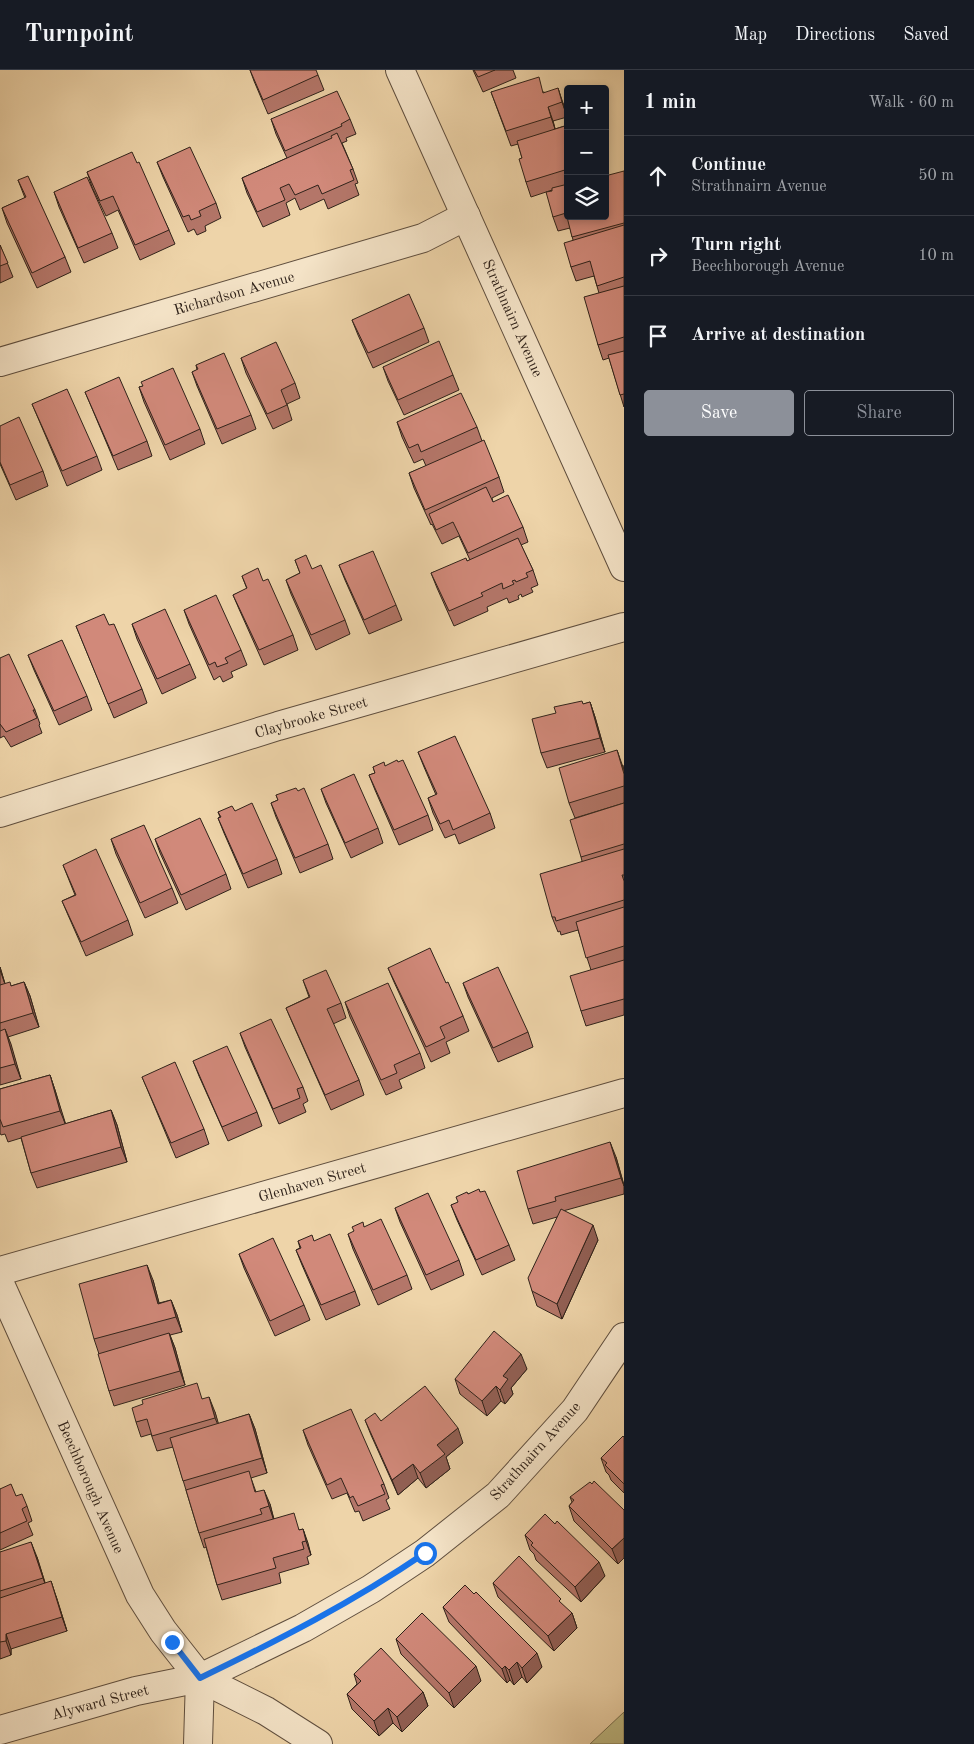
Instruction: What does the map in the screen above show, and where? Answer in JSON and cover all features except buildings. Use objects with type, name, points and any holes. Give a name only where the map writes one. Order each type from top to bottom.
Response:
[{"type":"street","name":"Strathnairn Avenue","points":[[400,70],[624,567]]},
{"type":"street","name":"Richardson Avenue","points":[[0,362],[423,238],[466,216]]},
{"type":"street","name":"Claybrooke Street","points":[[0,813],[278,726],[624,628]]},
{"type":"street","name":"Glenhaven Street","points":[[0,1271],[624,1093]]},
{"type":"street","name":"Beechborough Avenue","points":[[0,1284],[140,1595],[200,1678]]},
{"type":"street","name":"Strathnairn Avenue","points":[[200,1678],[303,1628],[371,1590],[425,1553],[498,1495],[574,1410],[624,1337]]},
{"type":"street","name":"Alyward Street","points":[[0,1730],[136,1691],[200,1678]]},
{"type":"street","points":[[198,1744],[200,1678],[266,1711],[318,1744]]},
{"type":"shaded area","points":[[624,1712],[624,1744],[590,1744]]},
{"type":"route","points":[[172,1642],[200,1678],[303,1628],[371,1590],[425,1553]]}]
